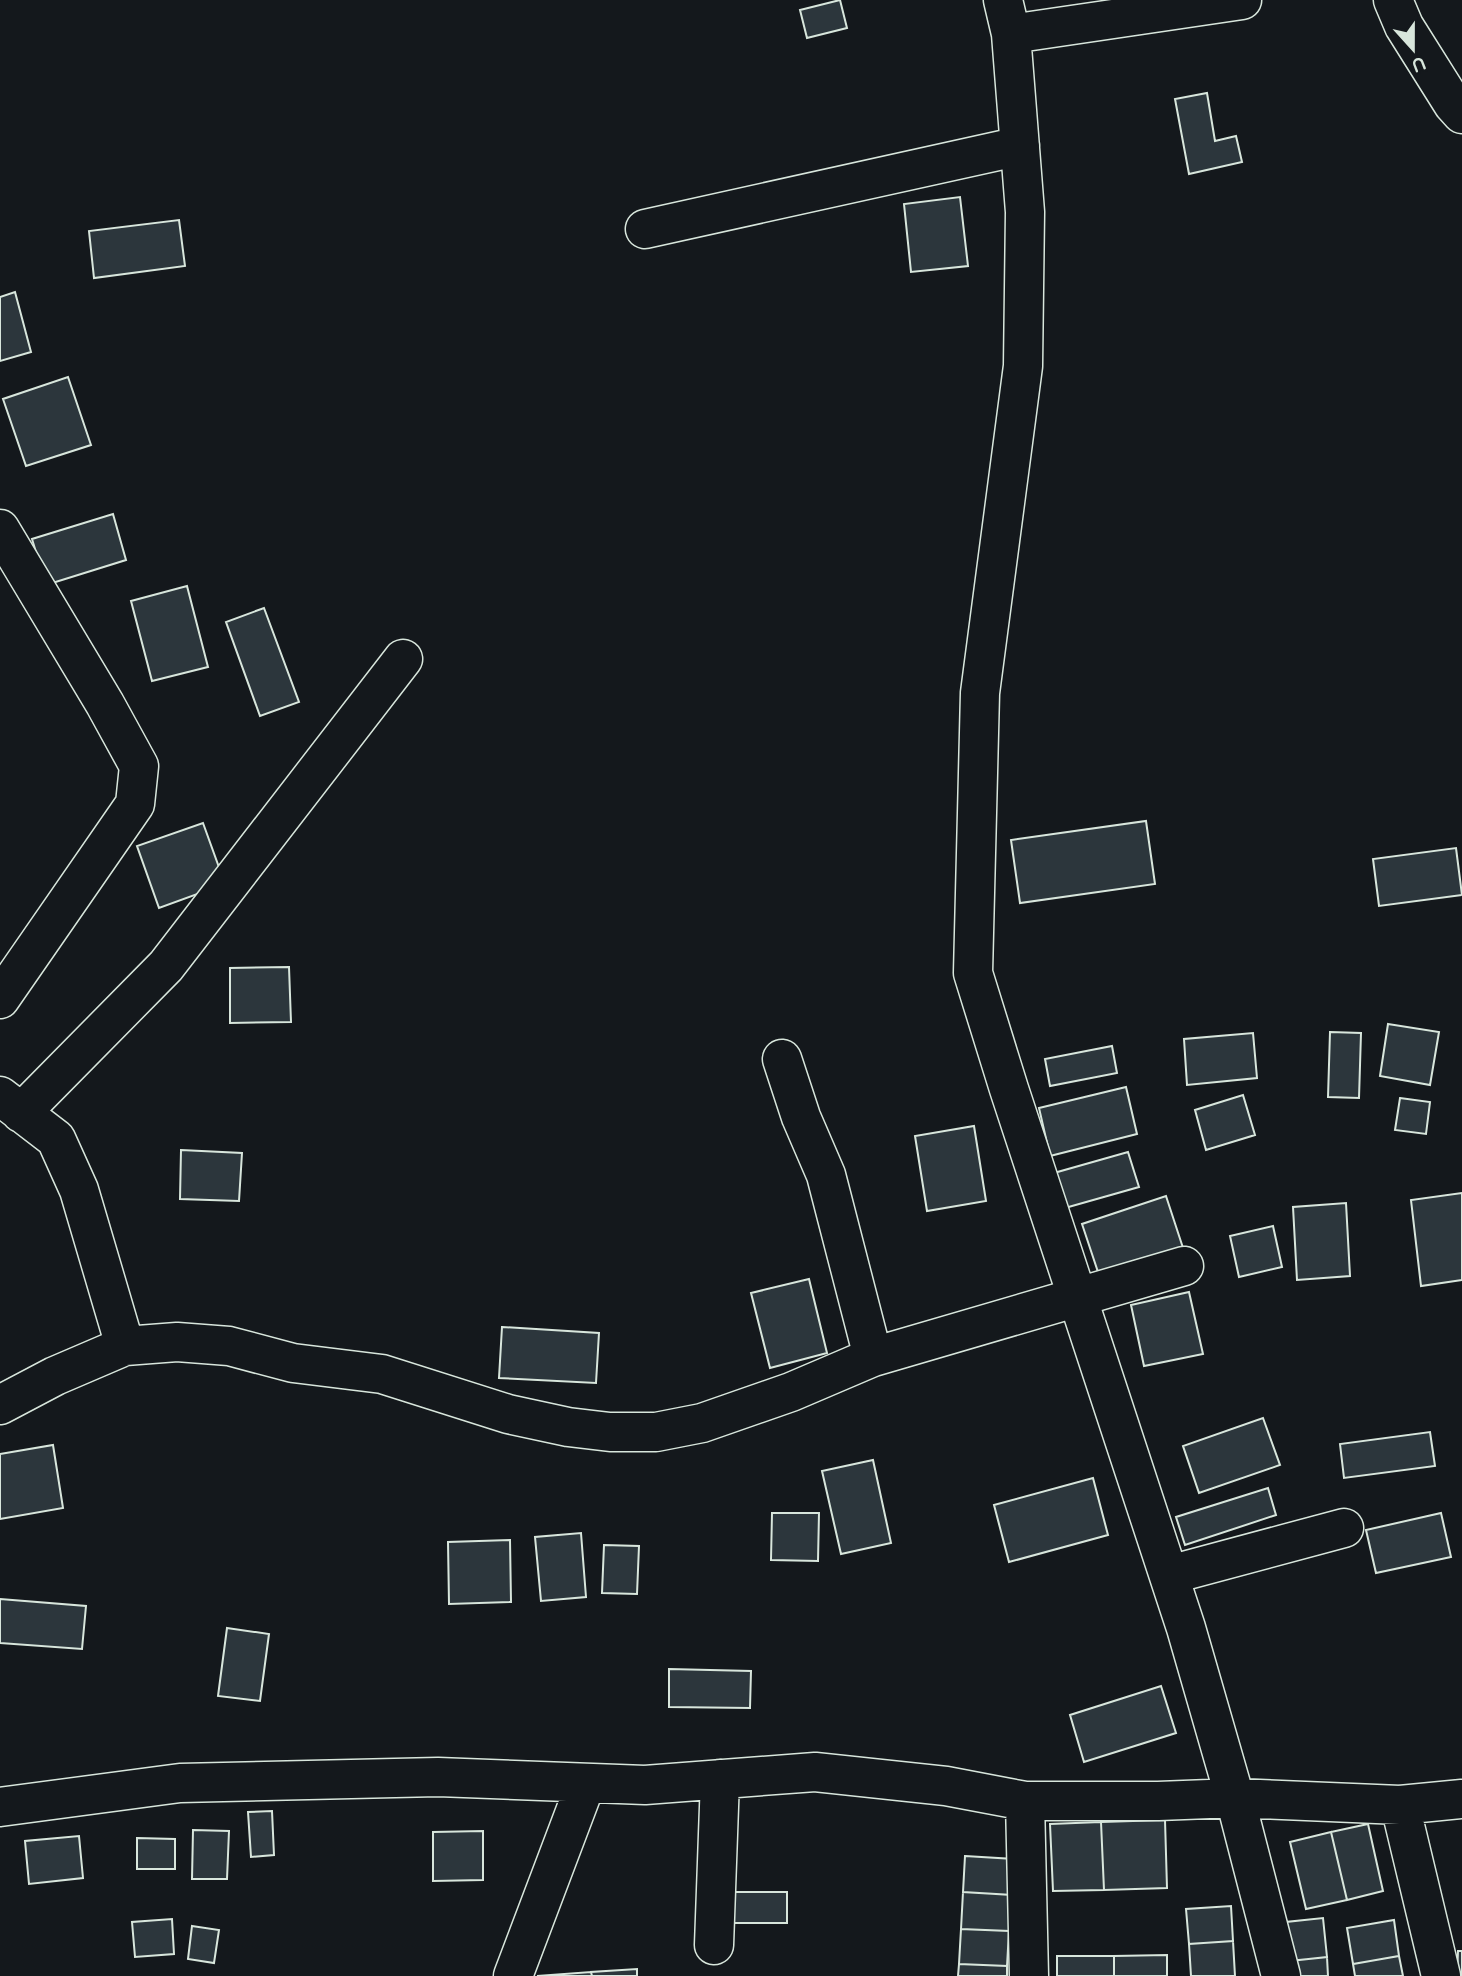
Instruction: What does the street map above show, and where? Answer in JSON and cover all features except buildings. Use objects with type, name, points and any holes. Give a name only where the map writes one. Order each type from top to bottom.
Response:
[{"type":"street","points":[[1242,0],[1007,17],[1025,212],[1023,366],[980,693],[973,973],[1169,1575],[1234,1798],[1281,1976]]},
{"type":"street","points":[[1393,0],[1404,26],[1462,114]]},
{"type":"street","points":[[645,229],[1020,146]]},
{"type":"street","points":[[0,529],[106,704],[139,766],[135,804],[0,999]]},
{"type":"street","points":[[125,1346],[79,1190],[55,1139],[11,1105],[166,966],[403,659]]},
{"type":"street","points":[[782,1059],[801,1117],[826,1175],[873,1357]]},
{"type":"street","points":[[0,1405],[55,1376],[125,1346],[177,1342],[229,1346],[293,1363],[382,1374],[508,1414],[568,1427],[610,1432],[656,1432],[702,1423],[791,1392],[873,1357],[1184,1266]]},
{"type":"street","points":[[1169,1575],[1344,1528]]},
{"type":"street","points":[[0,1807],[180,1783],[438,1777],[645,1784],[815,1772],[946,1786],[1025,1801],[1234,1798],[1400,1805],[1462,1799]]},
{"type":"street","points":[[714,1945],[720,1779]]},
{"type":"street","points":[[513,1976],[586,1783]]},
{"type":"street","points":[[1025,1801],[1030,1976]]},
{"type":"street","points":[[1400,1805],[1441,1976]]}]
